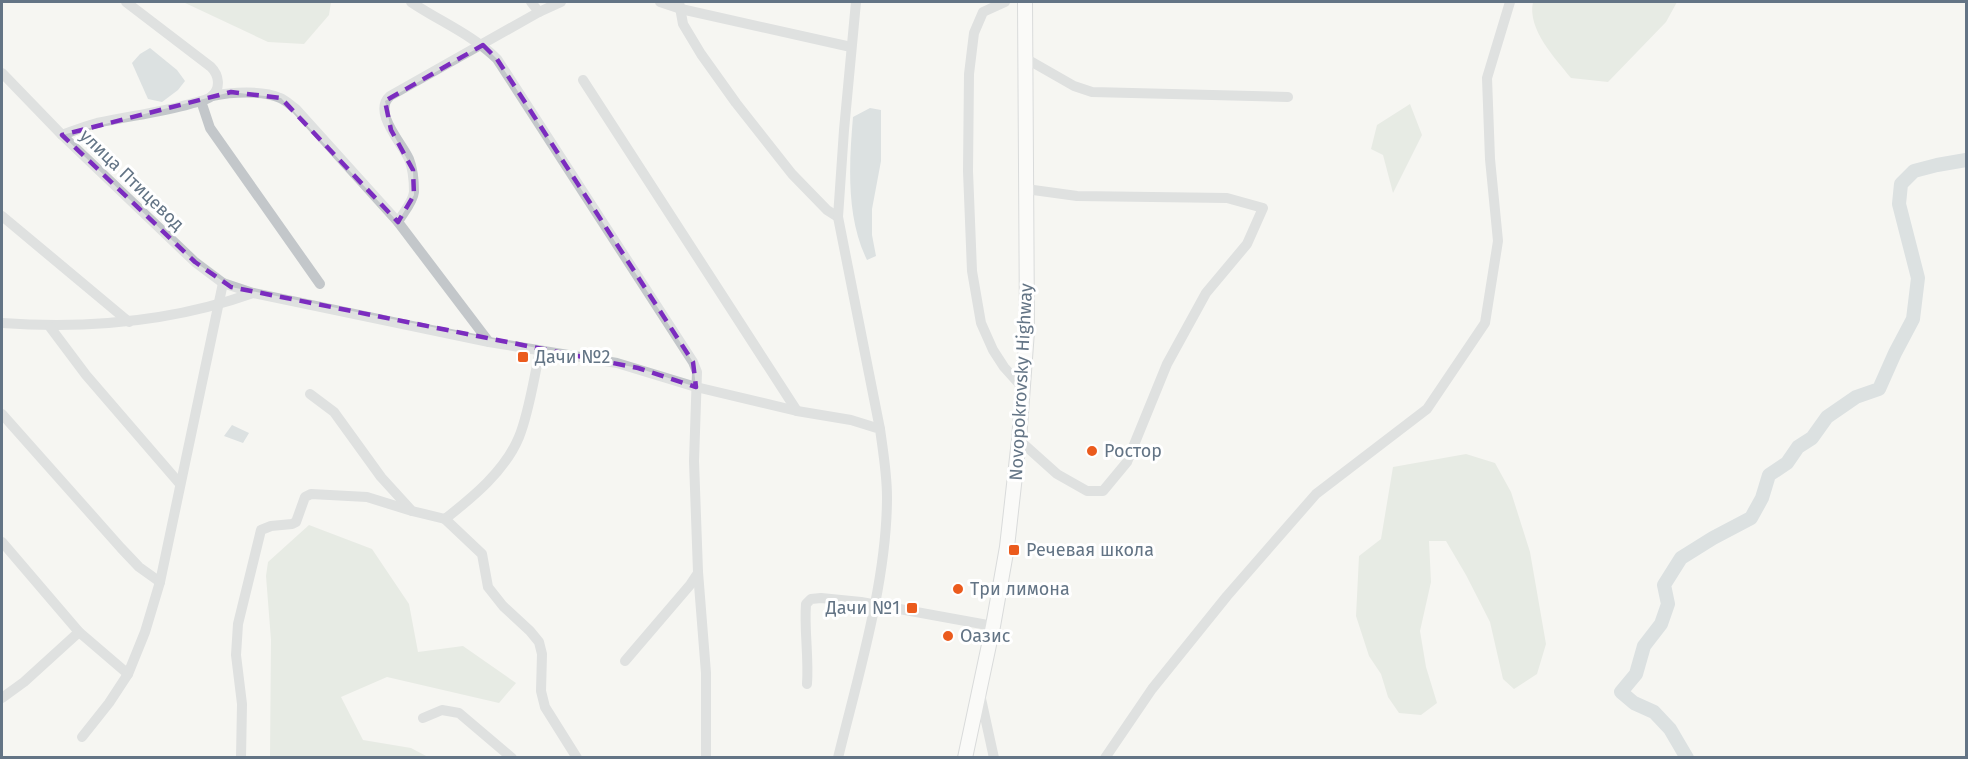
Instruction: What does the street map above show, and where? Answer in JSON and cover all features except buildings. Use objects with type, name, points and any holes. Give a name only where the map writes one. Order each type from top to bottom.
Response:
[{"type":"main road","name":"Novopokrovsky Highway","points":[[965,758],[1007,547],[1019,440],[1027,331],[1025,2]]},
{"type":"street","points":[[126,2],[216,72],[219,80],[212,96]]},
{"type":"street","points":[[411,2],[483,45],[497,59],[693,362],[697,372],[694,461],[698,572],[706,673],[706,758]]},
{"type":"street","points":[[531,2],[539,12]]},
{"type":"street","points":[[398,222],[414,195],[413,170],[391,130],[384,108],[385,101],[390,96],[539,12],[561,2]]},
{"type":"street","points":[[660,2],[851,47]]},
{"type":"street","points":[[838,758],[875,604],[887,496],[880,429],[838,216],[856,2]]},
{"type":"street","points":[[1005,2],[983,12],[974,33],[969,74],[968,171],[972,271],[981,322],[993,350],[1004,367],[1023,388]]},
{"type":"street","points":[[1105,758],[1160,680],[1227,597],[1316,494],[1427,410],[1485,323],[1498,241],[1490,159],[1487,78],[1510,2]]},
{"type":"street","points":[[680,5],[683,24],[701,54],[767,144],[813,197],[827,210],[838,216]]},
{"type":"street","points":[[1025,58],[1074,87],[1092,92],[1288,97]]},
{"type":"street","name":"улица Птицевод","points":[[2,73],[62,135],[195,262],[223,283],[253,293],[489,342],[638,368],[696,387],[797,411],[851,420],[880,429]]},
{"type":"street","points":[[583,80],[797,411]]},
{"type":"street","points":[[62,135],[97,123],[156,114],[231,92],[281,98],[296,109],[398,222],[489,342]]},
{"type":"street","points":[[201,101],[210,128],[320,284]]},
{"type":"street","points":[[1019,440],[1057,474],[1087,491],[1103,491],[1127,462],[1167,364],[1206,293],[1247,244],[1263,208],[1227,198],[1077,196],[1026,189]]},
{"type":"street","points":[[2,216],[129,322]]},
{"type":"street","points":[[82,737],[128,674],[145,632],[160,582],[223,283]]},
{"type":"street","points":[[2,323],[50,327],[129,322],[219,306],[253,293]]},
{"type":"street","points":[[50,327],[86,375],[180,484]]},
{"type":"street","points":[[445,519],[484,486],[502,466],[519,437],[540,351]]},
{"type":"street","points":[[310,394],[334,412],[381,477],[412,511]]},
{"type":"street","points":[[2,414],[121,548],[139,567],[160,582]]},
{"type":"street","points":[[241,758],[242,704],[236,655],[238,624],[261,530],[265,527],[296,522],[305,497],[311,494],[367,497],[445,519],[482,554],[488,587],[503,606],[539,642],[542,654],[541,691],[545,707],[577,758]]},
{"type":"street","points":[[2,542],[79,632],[128,674]]},
{"type":"street","points":[[625,661],[690,585],[698,572]]},
{"type":"street","points":[[807,684],[809,658],[806,604],[811,599],[821,597],[875,604],[993,626]]},
{"type":"street","points":[[2,699],[79,632]]},
{"type":"street","points":[[979,691],[994,758]]},
{"type":"street","points":[[423,718],[442,710],[459,713],[512,758]]},
{"type":"highlighted area","points":[[483,45],[497,59],[693,362],[696,387],[638,368],[231,287],[195,262],[62,135],[231,92],[281,98],[398,222],[414,195],[413,170],[391,130],[385,101]]},
{"type":"shaded area","points":[[183,2],[331,2],[329,15],[304,44],[268,42]]},
{"type":"shaded area","points":[[1533,2],[1677,2],[1666,22],[1608,82],[1571,78],[1538,33],[1532,12]]},
{"type":"shaded area","points":[[150,48],[177,70],[185,81],[178,90],[162,102],[148,99],[132,63]]},
{"type":"shaded area","points":[[1410,104],[1422,135],[1393,193],[1383,155],[1371,149],[1377,125]]},
{"type":"shaded area","points":[[870,108],[881,110],[881,161],[872,209],[872,235],[876,256],[867,260],[855,226],[850,172],[853,117]]},
{"type":"shaded area","points":[[232,425],[249,433],[243,443],[224,436]]},
{"type":"shaded area","points":[[1466,454],[1495,463],[1511,492],[1530,552],[1546,644],[1537,674],[1514,689],[1503,679],[1490,622],[1466,575],[1446,541],[1429,541],[1431,582],[1420,631],[1426,667],[1437,703],[1421,715],[1399,713],[1388,697],[1381,674],[1369,656],[1356,616],[1359,556],[1381,539],[1393,467]]},
{"type":"shaded area","points":[[309,525],[372,549],[409,604],[418,652],[463,646],[516,683],[499,703],[387,677],[341,697],[363,740],[411,748],[428,757],[270,756],[271,640],[266,576],[268,562]]},
{"type":"waterway","points":[[1687,758],[1670,729],[1654,712],[1634,703],[1621,692],[1636,674],[1644,646],[1661,624],[1668,604],[1664,585],[1681,558],[1751,518],[1762,498],[1769,475],[1787,463],[1798,447],[1812,438],[1827,417],[1856,397],[1879,389],[1913,319],[1918,278],[1899,204],[1901,184],[1914,171],[1966,160]]},
{"type":"place","name":"Дачи №2","points":[[523,357]]},
{"type":"place","name":"Ростор","points":[[1092,451]]},
{"type":"place","name":"Речевая школа","points":[[1014,550]]},
{"type":"place","name":"Три лимона","points":[[958,589]]},
{"type":"place","name":"Дачи №1","points":[[912,608]]},
{"type":"place","name":"Оазис","points":[[948,636]]}]
